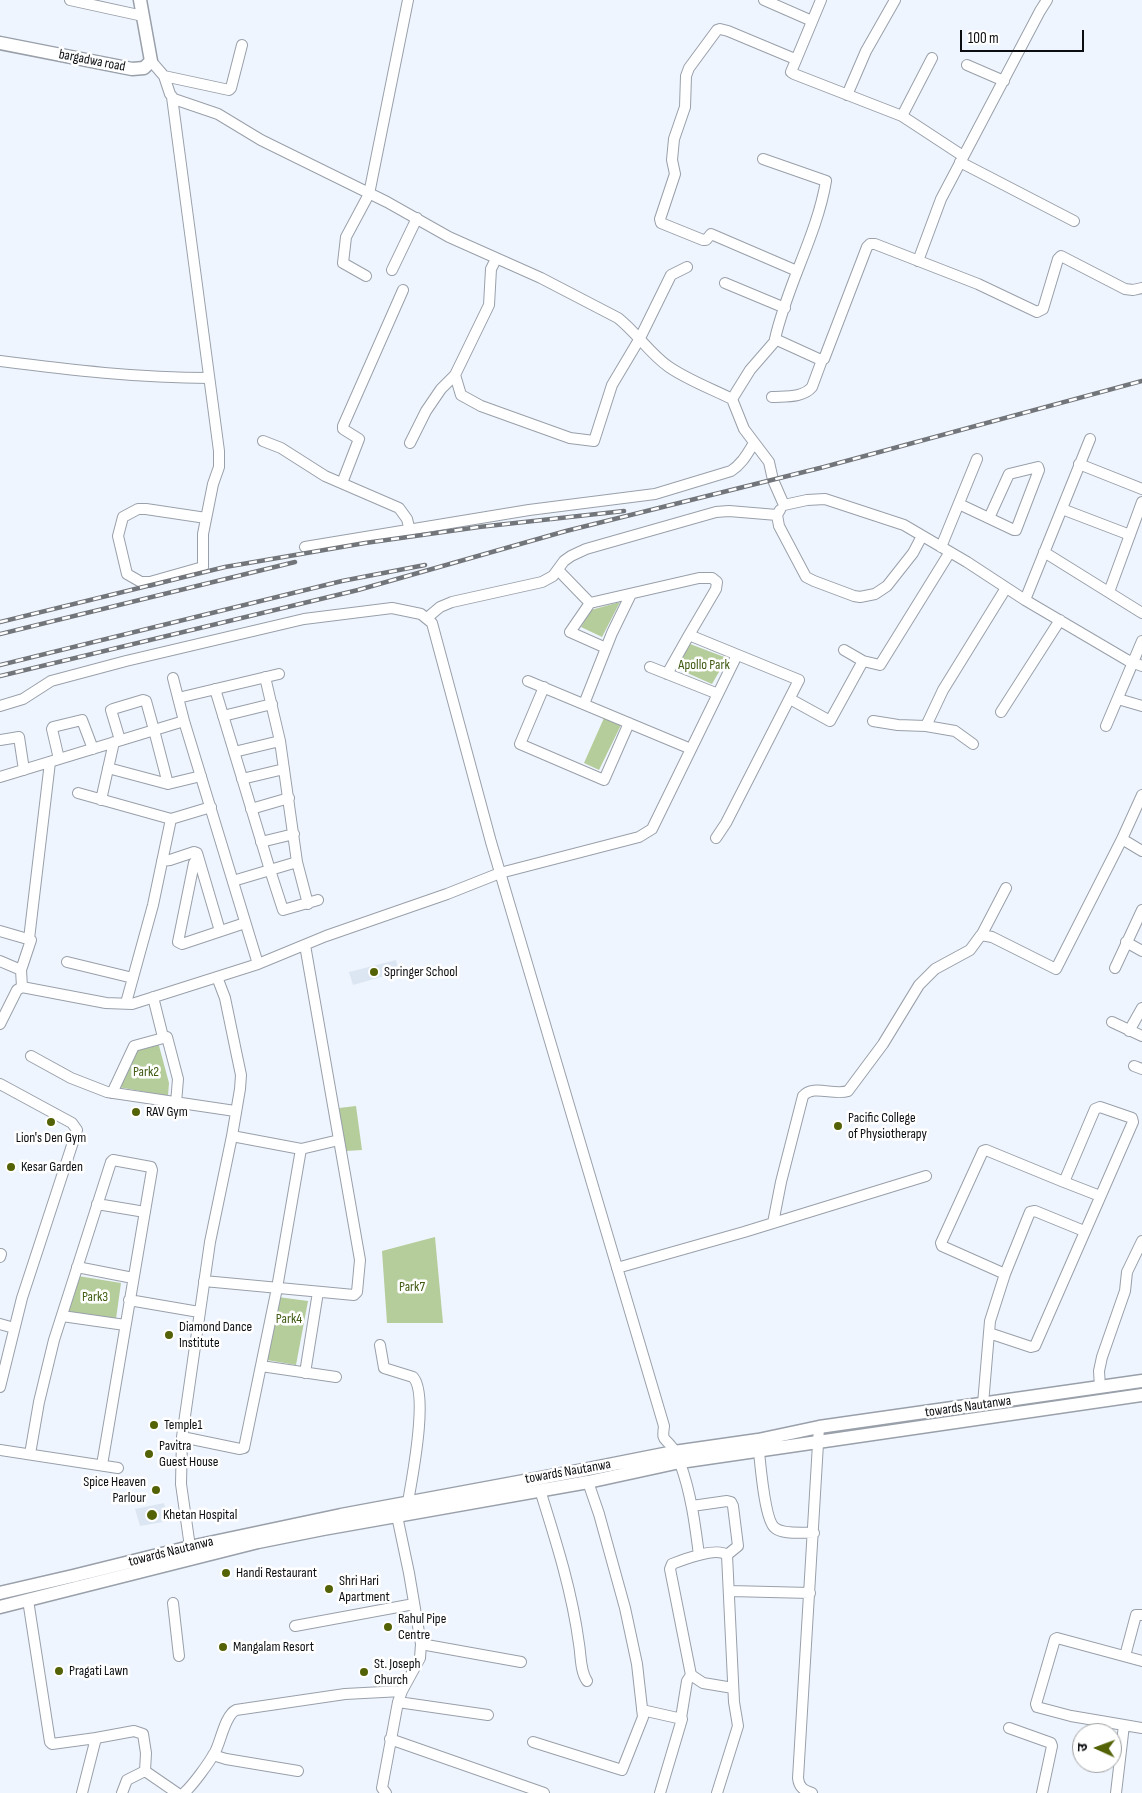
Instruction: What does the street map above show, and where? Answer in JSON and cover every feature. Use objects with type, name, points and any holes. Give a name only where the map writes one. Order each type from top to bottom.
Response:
[{"type":"main road","points":[[140,0],[151,61]]},
{"type":"main road","name":"bargadwa road","points":[[0,42],[132,69],[144,68],[151,61]]},
{"type":"main road","name":"towards Nautanwa","points":[[0,1593],[190,1547],[340,1514],[675,1453],[758,1445],[819,1427],[1142,1380]]},
{"type":"main road","points":[[758,1445],[819,1441],[1142,1395]]},
{"type":"main road","points":[[0,1607],[75,1590],[258,1542],[588,1482],[675,1453]]},
{"type":"street","points":[[70,0],[143,16]]},
{"type":"street","points":[[366,276],[343,263],[346,237],[369,194],[408,0]]},
{"type":"street","points":[[764,0],[812,21]]},
{"type":"street","points":[[821,0],[791,72],[902,116],[961,159],[1074,221]]},
{"type":"street","points":[[847,95],[866,51],[895,0]]},
{"type":"street","points":[[918,260],[941,199],[1047,0]]},
{"type":"street","points":[[795,59],[728,31],[717,30],[689,68],[686,76],[684,107],[674,139],[672,160],[675,174],[660,222],[703,240],[706,240],[711,234],[797,272]]},
{"type":"street","points":[[164,76],[229,90],[242,45]]},
{"type":"street","points":[[902,116],[932,58]]},
{"type":"street","points":[[151,61],[164,76],[172,97],[220,459],[202,542],[204,562],[202,568],[150,582],[141,582],[127,574],[118,536],[123,517],[138,509],[146,508],[206,518]]},
{"type":"street","points":[[967,65],[1004,81]]},
{"type":"street","points":[[172,97],[218,114],[261,140],[417,218],[449,237],[541,278],[608,312],[630,327],[670,368],[732,399],[744,429],[769,462],[773,480],[784,506]]},
{"type":"street","points":[[732,399],[750,370],[776,340],[775,338],[797,272],[823,200],[826,181],[763,159]]},
{"type":"street","points":[[392,270],[417,218]]},
{"type":"street","points":[[772,397],[801,394],[812,387],[867,247],[870,244],[875,244],[978,284],[1037,312],[1043,309],[1060,256],[1125,289],[1142,288]]},
{"type":"street","points":[[410,443],[426,412],[441,389],[455,375],[489,305],[491,269],[496,259]]},
{"type":"street","points":[[455,375],[460,393],[481,406],[570,438],[594,441],[612,385],[640,338],[671,275],[687,268]]},
{"type":"street","points":[[725,283],[785,308]]},
{"type":"street","points":[[342,483],[359,439],[343,426],[403,290]]},
{"type":"street","points":[[776,340],[822,360]]},
{"type":"street","points":[[0,361],[99,373],[209,378]]},
{"type":"street","points":[[1025,600],[1090,439]]},
{"type":"street","points":[[263,441],[281,448],[324,476],[399,508],[407,519],[410,530]]},
{"type":"street","points":[[305,547],[530,510],[655,494],[739,467],[754,444]]},
{"type":"street","points":[[844,650],[862,661],[880,665],[946,549],[959,504],[977,459]]},
{"type":"street","points":[[1079,464],[1142,489]]},
{"type":"street","points":[[959,504],[1014,530],[1017,529],[1039,470],[1038,467],[1009,474],[989,518]]},
{"type":"street","points":[[922,536],[887,586],[875,594],[860,597],[806,577],[779,526],[777,515],[784,506],[807,500],[825,499],[904,525],[946,549],[1025,600],[1138,664]]},
{"type":"street","points":[[1109,592],[1142,502]]},
{"type":"street","points":[[1062,509],[1130,534]]},
{"type":"street","points":[[427,618],[440,607],[452,602],[542,582],[553,576],[571,556],[586,549],[716,512],[729,511],[777,515]]},
{"type":"street","points":[[1044,552],[1142,613]]},
{"type":"street","points":[[558,570],[590,603]]},
{"type":"street","points":[[606,648],[570,632],[590,603],[700,578],[712,578],[717,582],[716,590],[667,674]]},
{"type":"street","points":[[926,726],[943,690],[1006,588]]},
{"type":"street","points":[[584,704],[606,648],[631,594]]},
{"type":"street","points":[[0,706],[23,699],[51,681],[126,660],[272,625],[392,608],[421,614],[432,623],[500,873],[664,1426],[663,1434],[665,1441],[675,1453],[692,1506],[699,1555]]},
{"type":"street","points":[[1001,712],[1060,620]]},
{"type":"street","points":[[689,635],[799,682],[726,823],[716,838]]},
{"type":"street","points":[[1106,726],[1118,699],[1138,664],[1142,641]]},
{"type":"street","points":[[0,1024],[17,990],[22,987],[106,1003],[132,1004],[258,964],[500,873],[647,834],[652,829],[737,655]]},
{"type":"street","points":[[790,699],[830,721],[862,661]]},
{"type":"street","points":[[650,667],[718,694]]},
{"type":"street","points":[[178,698],[279,674]]},
{"type":"street","points":[[265,677],[280,741],[297,862],[308,904]]},
{"type":"street","points":[[173,678],[184,721],[258,964]]},
{"type":"street","points":[[528,681],[691,749]]},
{"type":"street","points":[[544,688],[520,744],[596,776],[605,779],[629,723]]},
{"type":"street","points":[[215,689],[261,842],[284,910],[318,900]]},
{"type":"street","points":[[1118,699],[1142,706]]},
{"type":"street","points":[[101,800],[108,768],[117,741],[111,710],[143,700],[146,701],[168,784]]},
{"type":"street","points":[[223,716],[272,704]]},
{"type":"street","points":[[22,987],[22,970],[31,942],[29,939],[55,760],[53,727],[82,720],[93,749]]},
{"type":"street","points":[[0,777],[184,721]]},
{"type":"street","points":[[873,721],[955,731],[962,734],[973,744]]},
{"type":"street","points":[[0,740],[19,737],[24,770]]},
{"type":"street","points":[[234,752],[280,741]]},
{"type":"street","points":[[108,768],[168,784],[201,776]]},
{"type":"street","points":[[242,779],[284,769]]},
{"type":"street","points":[[78,793],[171,819],[210,807]]},
{"type":"street","points":[[982,934],[992,937],[1056,969],[1122,839],[1142,795]]},
{"type":"street","points":[[251,809],[289,798]]},
{"type":"street","points":[[126,1003],[153,905],[171,819]]},
{"type":"street","points":[[261,842],[294,834]]},
{"type":"street","points":[[1122,839],[1142,851]]},
{"type":"street","points":[[162,861],[196,853],[220,931]]},
{"type":"street","points":[[198,858],[194,863],[178,942],[182,944],[245,923]]},
{"type":"street","points":[[233,881],[297,862]]},
{"type":"street","points":[[773,1223],[781,1182],[803,1096],[806,1092],[811,1091],[842,1093],[848,1091],[883,1044],[919,986],[935,969],[970,950],[982,934],[1006,888]]},
{"type":"street","points":[[1115,968],[1142,910]]},
{"type":"street","points":[[0,931],[29,939]]},
{"type":"street","points":[[1126,942],[1142,951]]},
{"type":"street","points":[[204,1281],[354,1295],[358,1292],[360,1260],[305,945]]},
{"type":"street","points":[[0,962],[22,970]]},
{"type":"street","points":[[67,962],[133,978]]},
{"type":"street","points":[[190,1547],[181,1484],[182,1437],[210,1242],[240,1089],[240,1075],[225,998],[217,977]]},
{"type":"street","points":[[153,997],[163,1037]]},
{"type":"street","points":[[1130,1031],[1142,1008]]},
{"type":"street","points":[[1112,1022],[1142,1036]]},
{"type":"street","points":[[112,1093],[134,1046],[167,1037],[178,1079],[176,1102]]},
{"type":"street","points":[[31,1056],[71,1078],[112,1093],[235,1111]]},
{"type":"street","points":[[0,1084],[72,1123],[77,1130],[22,1298],[0,1386]]},
{"type":"street","points":[[989,1332],[1031,1347],[1035,1346],[1133,1122],[1132,1118],[1100,1106],[1095,1109],[1064,1182]]},
{"type":"street","points":[[232,1136],[301,1149],[339,1140]]},
{"type":"street","points":[[182,1437],[240,1449],[244,1448],[277,1288],[301,1149]]},
{"type":"street","points":[[1005,1274],[942,1246],[941,1243],[983,1151],[986,1150],[1100,1196]]},
{"type":"street","points":[[30,1454],[46,1374],[62,1316],[97,1204],[113,1160],[152,1168],[102,1466]]},
{"type":"street","points":[[617,1268],[926,1176]]},
{"type":"street","points":[[97,1204],[145,1212]]},
{"type":"street","points":[[983,1404],[989,1332],[993,1312],[1005,1274],[1030,1212],[1035,1211],[1084,1231]]},
{"type":"street","points":[[1100,1387],[1099,1371],[1102,1357],[1125,1291],[1127,1272],[1142,1241]]},
{"type":"street","points":[[78,1267],[133,1278]]},
{"type":"street","points":[[305,1373],[318,1292]]},
{"type":"street","points":[[129,1300],[199,1312]]},
{"type":"street","points":[[62,1316],[125,1326]]},
{"type":"street","points":[[0,1324],[14,1328]]},
{"type":"street","points":[[380,1345],[384,1368],[413,1377],[419,1390],[416,1451],[408,1502]]},
{"type":"street","points":[[261,1366],[336,1377]]},
{"type":"street","points":[[812,1793],[798,1789],[798,1778],[819,1427]]},
{"type":"street","points":[[758,1445],[765,1499],[772,1525],[784,1532],[814,1533]]},
{"type":"street","points":[[0,1450],[118,1468]]},
{"type":"street","points":[[534,1742],[622,1770],[643,1717],[637,1664],[625,1608],[599,1514],[588,1482]]},
{"type":"street","points":[[540,1490],[564,1566],[576,1620],[583,1672],[588,1681]]},
{"type":"street","points":[[692,1506],[731,1502],[738,1546],[727,1555]]},
{"type":"street","points":[[383,1792],[390,1739],[398,1702],[420,1658],[421,1644],[397,1516]]},
{"type":"street","points":[[660,1793],[682,1721],[687,1681],[691,1675],[670,1569],[672,1564],[699,1555],[722,1552],[727,1555]]},
{"type":"street","points":[[717,1793],[738,1726],[733,1688],[727,1555]]},
{"type":"street","points":[[730,1591],[810,1593]]},
{"type":"street","points":[[28,1600],[50,1742],[52,1744],[134,1731],[143,1734],[146,1771]]},
{"type":"street","points":[[173,1603],[179,1656]]},
{"type":"street","points":[[295,1626],[414,1604]]},
{"type":"street","points":[[1125,1656],[1136,1615],[1142,1615]]},
{"type":"street","points":[[1142,1661],[1057,1638],[1054,1639],[1036,1704],[1037,1707],[1071,1716],[1142,1728]]},
{"type":"street","points":[[421,1644],[521,1662]]},
{"type":"street","points":[[691,1675],[703,1682],[733,1688]]},
{"type":"street","points":[[190,1791],[213,1755],[230,1715],[236,1710],[345,1694],[402,1691]]},
{"type":"street","points":[[398,1702],[488,1715]]},
{"type":"street","points":[[642,1710],[681,1718]]},
{"type":"street","points":[[1116,1793],[1124,1725]]},
{"type":"street","points":[[1009,1728],[1051,1742],[1052,1746],[1042,1793]]},
{"type":"street","points":[[82,1793],[96,1738]]},
{"type":"street","points":[[390,1739],[544,1793]]},
{"type":"street","points":[[213,1755],[226,1760],[298,1772]]},
{"type":"street","points":[[122,1793],[128,1780],[146,1771]]},
{"type":"street","points":[[146,1771],[177,1793]]},
{"type":"shaded area","name":"Springer School","points":[[396,960],[399,972],[353,985],[349,972]]},
{"type":"shaded area","name":"Khetan Hospital","points":[[164,1503],[169,1521],[140,1526],[135,1509]]},
{"type":"green space","points":[[620,602],[602,637],[581,627],[591,610]]},
{"type":"green space","name":"Apollo Park","points":[[690,644],[727,658],[712,684],[676,668]]},
{"type":"green space","points":[[604,718],[621,725],[599,770],[584,763]]},
{"type":"green space","name":"Park2","points":[[158,1042],[169,1083],[168,1096],[118,1087],[136,1048]]},
{"type":"green space","points":[[356,1106],[362,1150],[346,1151],[339,1108]]},
{"type":"green space","name":"Park7","points":[[435,1237],[443,1323],[387,1323],[382,1251]]},
{"type":"green space","name":"Park3","points":[[78,1276],[121,1283],[116,1319],[67,1311]]},
{"type":"green space","name":"Park4","points":[[278,1297],[308,1301],[296,1365],[267,1360]]},
{"type":"railway","points":[[0,676],[358,590],[566,531],[824,467],[1142,381]]},
{"type":"railway","points":[[0,622],[225,567],[365,543],[479,527],[624,511]]},
{"type":"railway","points":[[0,634],[295,562]]},
{"type":"railway","points":[[0,665],[342,581],[425,565]]},
{"type":"place","name":"Springer School","points":[[374,972]]},
{"type":"place","name":"RAV Gym","points":[[136,1112]]},
{"type":"place","name":"Lion's Den Gym","points":[[51,1122]]},
{"type":"place","name":"Pacific College of Physiotherapy","points":[[838,1126]]},
{"type":"place","name":"Kesar Garden","points":[[11,1167]]},
{"type":"place","name":"Diamond Dance Institute","points":[[169,1335]]},
{"type":"place","name":"Temple1","points":[[154,1425]]},
{"type":"place","name":"Pavitra Guest House","points":[[149,1454]]},
{"type":"place","name":"Spice Heaven Parlour","points":[[156,1490]]},
{"type":"place","name":"Khetan Hospital","points":[[152,1515]]},
{"type":"place","name":"Handi Restaurant","points":[[226,1573]]},
{"type":"place","name":"Shri Hari Apartment","points":[[329,1589]]},
{"type":"place","name":"Rahul Pipe Centre","points":[[388,1627]]},
{"type":"place","name":"Mangalam Resort","points":[[223,1647]]},
{"type":"place","name":"Pragati Lawn","points":[[59,1671]]},
{"type":"place","name":"St. Joseph Church","points":[[364,1672]]}]
